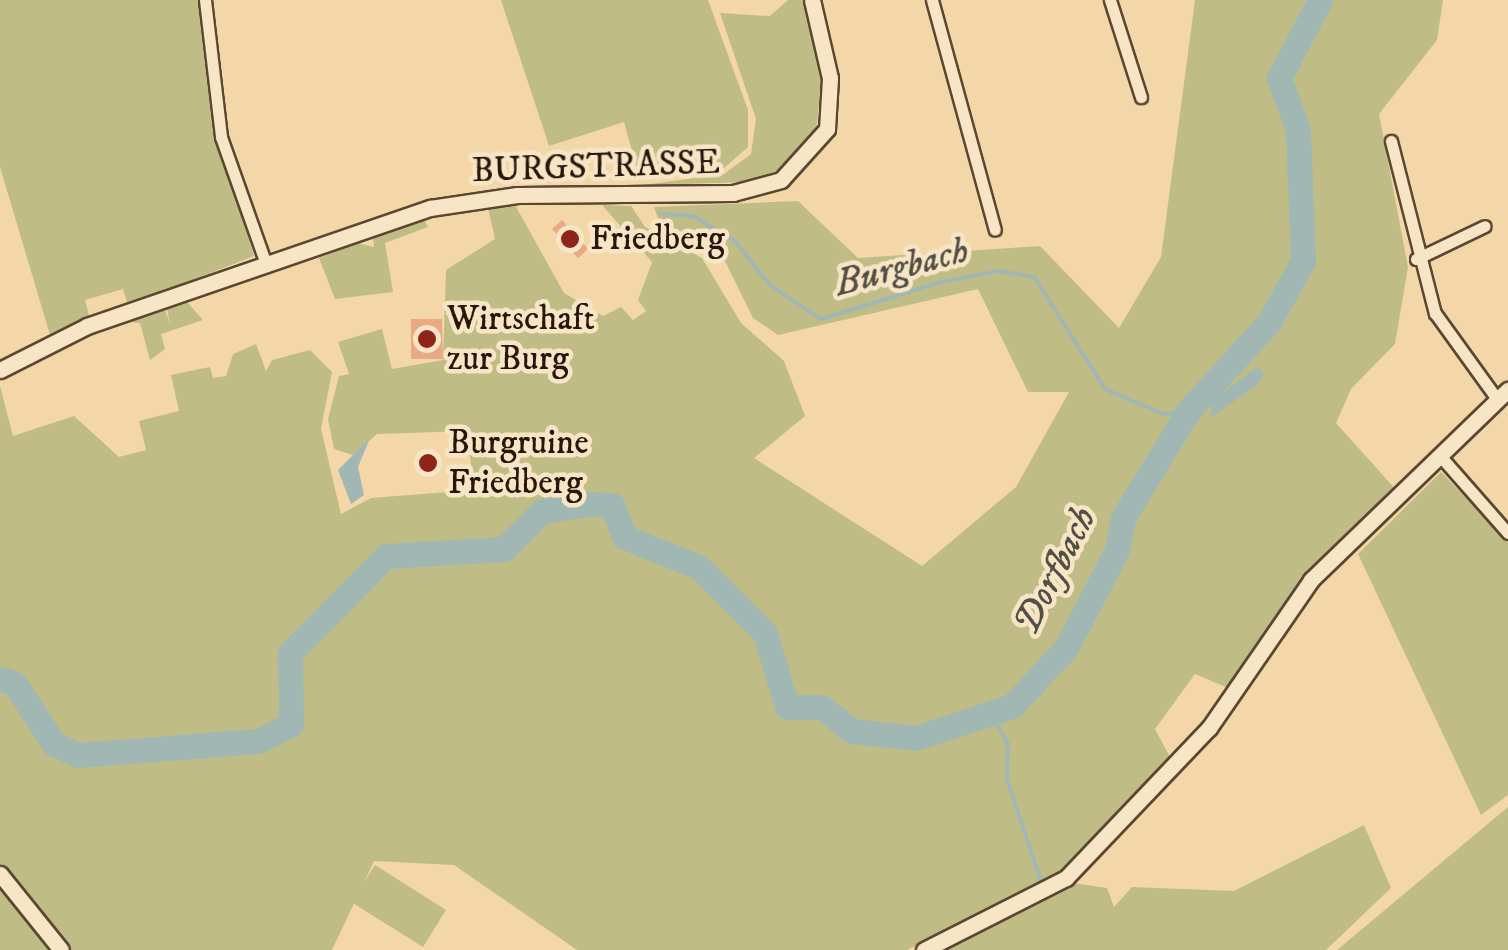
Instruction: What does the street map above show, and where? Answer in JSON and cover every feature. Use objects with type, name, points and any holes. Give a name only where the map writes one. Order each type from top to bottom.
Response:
[{"type":"street","points":[[205,0],[221,137],[266,264]]},
{"type":"street","name":"BURGSTRASSE","points":[[0,370],[62,335],[472,198],[733,193],[781,180],[827,130],[830,78],[812,0]]},
{"type":"street","points":[[932,0],[995,230]]},
{"type":"street","points":[[1110,0],[1141,96]]},
{"type":"street","points":[[924,950],[1066,878],[1209,728],[1312,580],[1442,458],[1502,394],[1435,313],[1416,260],[1391,141]]},
{"type":"street","points":[[1416,260],[1485,226]]},
{"type":"street","points":[[1442,458],[1508,533]]},
{"type":"street","points":[[0,874],[61,950]]},
{"type":"shaded area","points":[[0,0],[201,0],[217,139],[254,256],[128,305],[123,289],[85,300],[90,319],[50,335],[0,167]]},
{"type":"shaded area","points":[[501,0],[708,0],[748,110],[748,147],[724,168],[640,179],[624,122],[549,146]]},
{"type":"shaded area","points":[[788,0],[804,0],[822,75],[816,132],[790,165],[751,182],[644,185],[724,174],[751,154],[756,119],[720,13],[770,16]]},
{"type":"shaded area","points":[[1195,0],[1443,0],[1437,40],[1379,114],[1408,267],[1395,344],[1351,389],[1336,423],[1399,493],[1305,578],[1228,688],[1195,674],[1155,729],[1171,759],[1060,875],[907,950],[577,950],[454,865],[374,861],[332,950],[67,950],[0,865],[0,386],[13,436],[74,416],[119,457],[146,450],[139,421],[179,411],[171,375],[210,367],[213,378],[226,376],[233,354],[256,344],[266,371],[272,360],[310,350],[332,372],[321,429],[341,514],[371,498],[474,490],[467,431],[377,434],[353,455],[334,449],[328,419],[339,376],[349,374],[338,342],[382,329],[392,369],[443,360],[446,270],[495,239],[488,208],[515,205],[564,293],[603,316],[621,307],[633,320],[646,311],[638,300],[652,262],[602,205],[631,206],[645,227],[702,258],[741,323],[784,361],[805,416],[754,458],[922,566],[1016,487],[1069,392],[1028,392],[978,289],[778,335],[753,318],[723,257],[659,221],[654,207],[798,201],[858,258],[1040,246],[1119,328],[1161,257]]},
{"type":"shaded area","points":[[424,220],[428,227],[385,243],[393,292],[335,299],[319,258],[358,243],[374,247],[373,238]]},
{"type":"shaded area","points":[[186,301],[203,320],[161,334],[165,349],[150,360],[140,323],[129,322],[165,310],[170,324],[167,309]]},
{"type":"shaded area","points":[[1441,472],[1508,541],[1508,795],[1481,815],[1358,554]]},
{"type":"shaded area","points":[[1508,807],[1508,950],[1337,950]]},
{"type":"shaded area","points":[[1364,825],[1391,888],[1326,950],[942,950],[1073,883],[1107,888],[1114,907],[1132,887],[1234,891]]},
{"type":"shaded area","points":[[375,865],[446,910],[423,947],[351,902]]},
{"type":"shaded area","points":[[0,884],[53,950],[0,950]]},
{"type":"water","points":[[1257,367],[1264,373],[1257,385],[1210,418],[1213,400]]},
{"type":"water","points":[[370,438],[358,467],[364,495],[351,504],[338,470]]},
{"type":"building","name":"Friedberg","points":[[562,220],[588,249],[578,258],[552,229]]},
{"type":"building","name":"Wirtschaft zur Burg","points":[[411,319],[442,319],[443,359],[411,359]]},
{"type":"waterway","name":"Dorfbach","points":[[0,679],[15,684],[54,744],[79,755],[258,741],[291,724],[290,653],[386,556],[504,549],[542,511],[587,504],[612,505],[624,537],[699,567],[765,633],[787,707],[822,707],[852,731],[916,738],[1012,706],[1066,648],[1117,550],[1123,518],[1188,411],[1269,322],[1303,261],[1298,130],[1279,78],[1320,0]]},
{"type":"waterway","name":"Burgbach","points":[[661,214],[693,216],[735,241],[770,285],[821,319],[941,282],[999,271],[1034,277],[1105,389],[1163,414],[1188,411]]},
{"type":"waterway","points":[[990,712],[1008,744],[1007,779],[1041,881]]},
{"type":"place","name":"Friedberg","points":[[570,239]]},
{"type":"place","name":"Wirtschaft zur Burg","points":[[427,339]]},
{"type":"place","name":"Burgruine Friedberg","points":[[428,463]]}]
